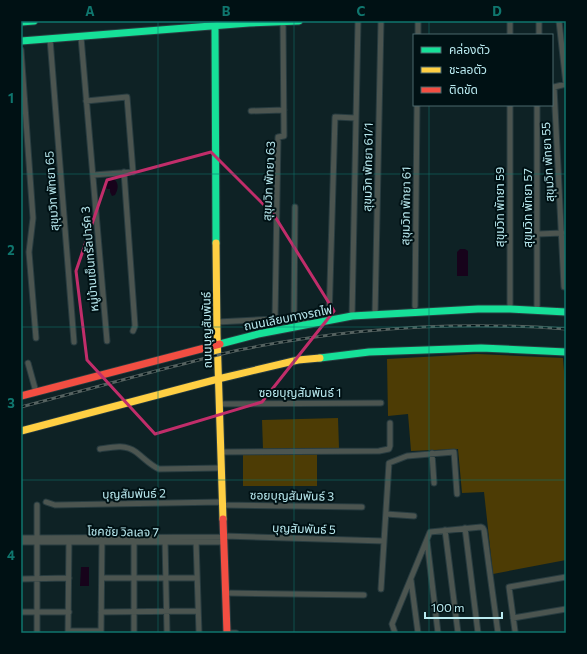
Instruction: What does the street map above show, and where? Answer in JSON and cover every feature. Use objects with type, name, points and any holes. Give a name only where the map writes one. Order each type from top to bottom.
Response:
[{"type":"main road","points":[[21,22],[34,21]]},
{"type":"main road","points":[[21,41],[252,22],[299,21]]},
{"type":"main road","name":"ถนนบุญสัมพันธ์","points":[[215,26],[217,344],[227,633]]},
{"type":"main road","name":"ถนนเลียบทางรถไฟ","points":[[21,396],[217,344],[352,316],[478,309],[566,312]]},
{"type":"main road","points":[[21,431],[218,379],[298,360],[369,352],[481,348],[566,352]]},
{"type":"street","points":[[352,316],[358,21]]},
{"type":"street","name":"สุขุมวิท พัทยา 61/1","points":[[375,314],[381,21]]},
{"type":"street","points":[[418,21],[418,34]]},
{"type":"street","points":[[510,21],[510,34]]},
{"type":"street","points":[[539,21],[539,34]]},
{"type":"street","name":"สุขุมวิท พัทยา 55","points":[[559,21],[566,84],[554,87],[564,287]]},
{"type":"street","name":"สุขุมวิท พัทยา 63","points":[[275,319],[278,137],[284,136],[283,22]]},
{"type":"street","name":"หมู่บ้านเซ็นทรัลปาร์ค 3","points":[[81,37],[107,341]]},
{"type":"street","name":"สุขุมวิท พัทยา 65","points":[[50,39],[74,342]]},
{"type":"street","points":[[21,50],[33,218],[29,252],[36,338]]},
{"type":"street","points":[[86,101],[127,97],[134,172],[93,175]]},
{"type":"street","name":"สุขุมวิท พัทยา 61","points":[[415,306],[417,106]]},
{"type":"street","name":"สุขุมวิท พัทยา 59","points":[[510,106],[510,309]]},
{"type":"street","name":"สุขุมวิท พัทยา 57","points":[[537,106],[538,310]]},
{"type":"street","points":[[251,111],[284,110]]},
{"type":"street","points":[[329,320],[335,117],[356,118]]},
{"type":"street","points":[[124,172],[135,326],[133,332]]},
{"type":"street","points":[[294,318],[295,207]]},
{"type":"street","points":[[538,234],[562,233]]},
{"type":"street","points":[[217,322],[294,318],[311,324]]},
{"type":"street","points":[[28,363],[36,392]]},
{"type":"street","name":"ซอยบุญสัมพันธ์ 1","points":[[219,404],[381,402]]},
{"type":"street","points":[[221,452],[389,449],[390,423]]},
{"type":"street","points":[[100,449],[116,446],[127,448],[136,452],[159,469],[221,468]]},
{"type":"street","points":[[381,589],[390,463],[408,456],[454,452],[457,494]]},
{"type":"street","points":[[432,453],[434,483]]},
{"type":"street","name":"บุญสัมพันธ์ 2","points":[[46,502],[55,505],[222,504]]},
{"type":"street","points":[[37,504],[37,633]]},
{"type":"street","name":"ซอยบุญสัมพันธ์ 3","points":[[222,504],[362,507]]},
{"type":"street","points":[[386,514],[414,516]]},
{"type":"street","points":[[465,528],[478,633]]},
{"type":"street","points":[[395,633],[392,624],[426,538],[430,532],[465,528],[483,528],[498,633]]},
{"type":"street","points":[[445,530],[458,633]]},
{"type":"street","name":"โชคชัย วิลเลจ 7","points":[[21,538],[37,540],[196,540],[224,538]]},
{"type":"street","name":"บุญสัมพันธ์ 5","points":[[224,538],[384,541]]},
{"type":"street","points":[[426,538],[438,633]]},
{"type":"street","points":[[69,540],[68,632],[101,632],[102,539]]},
{"type":"street","name":"โชคชัย วิลเลจ 7","points":[[21,542],[37,540]]},
{"type":"street","points":[[134,540],[134,633]]},
{"type":"street","points":[[165,540],[166,633]]},
{"type":"street","points":[[196,540],[199,633]]},
{"type":"street","points":[[515,631],[509,587],[566,577]]},
{"type":"street","points":[[21,578],[69,578]]},
{"type":"street","points":[[102,578],[197,578]]},
{"type":"street","points":[[410,580],[418,633]]},
{"type":"street","points":[[226,593],[364,595]]},
{"type":"street","points":[[513,618],[566,609]]},
{"type":"street","points":[[101,612],[198,611]]},
{"type":"street","points":[[21,612],[69,612]]},
{"type":"street","points":[[227,633],[236,633]]},
{"type":"highlighted area","points":[[211,152],[274,215],[334,311],[262,402],[155,434],[87,360],[76,271],[107,180]]},
{"type":"shaded area","points":[[110,179],[115,180],[118,185],[115,195],[112,196],[110,189],[107,189],[106,186],[107,181]]},
{"type":"shaded area","points":[[460,249],[465,249],[468,251],[468,276],[457,276],[457,252]]},
{"type":"shaded area","points":[[477,354],[563,358],[566,396],[566,560],[493,574],[484,492],[462,493],[458,449],[411,451],[408,414],[388,416],[387,359]]},
{"type":"shaded area","points":[[338,418],[339,448],[263,449],[262,420]]},
{"type":"shaded area","points":[[317,454],[317,486],[243,486],[243,455]]},
{"type":"shaded area","points":[[81,567],[89,567],[89,586],[80,586]]},
{"type":"railway","points":[[21,407],[225,353],[324,336],[364,331],[445,326],[566,329]]},
{"type":"traffic: fast","points":[[21,22],[34,21]]},
{"type":"traffic: fast","points":[[21,41],[249,23],[299,21]]},
{"type":"traffic: fast","points":[[215,26],[216,243]]},
{"type":"traffic: fast","points":[[220,344],[258,334],[352,316],[478,309],[566,312]]},
{"type":"traffic: fast","points":[[320,358],[369,352],[481,348],[566,352]]},
{"type":"traffic: slow","points":[[216,243],[217,334],[223,519]]},
{"type":"traffic: slow","points":[[21,431],[218,379],[298,360],[320,358]]},
{"type":"traffic: jam","points":[[21,396],[220,344]]},
{"type":"traffic: jam","points":[[223,519],[227,633]]}]
